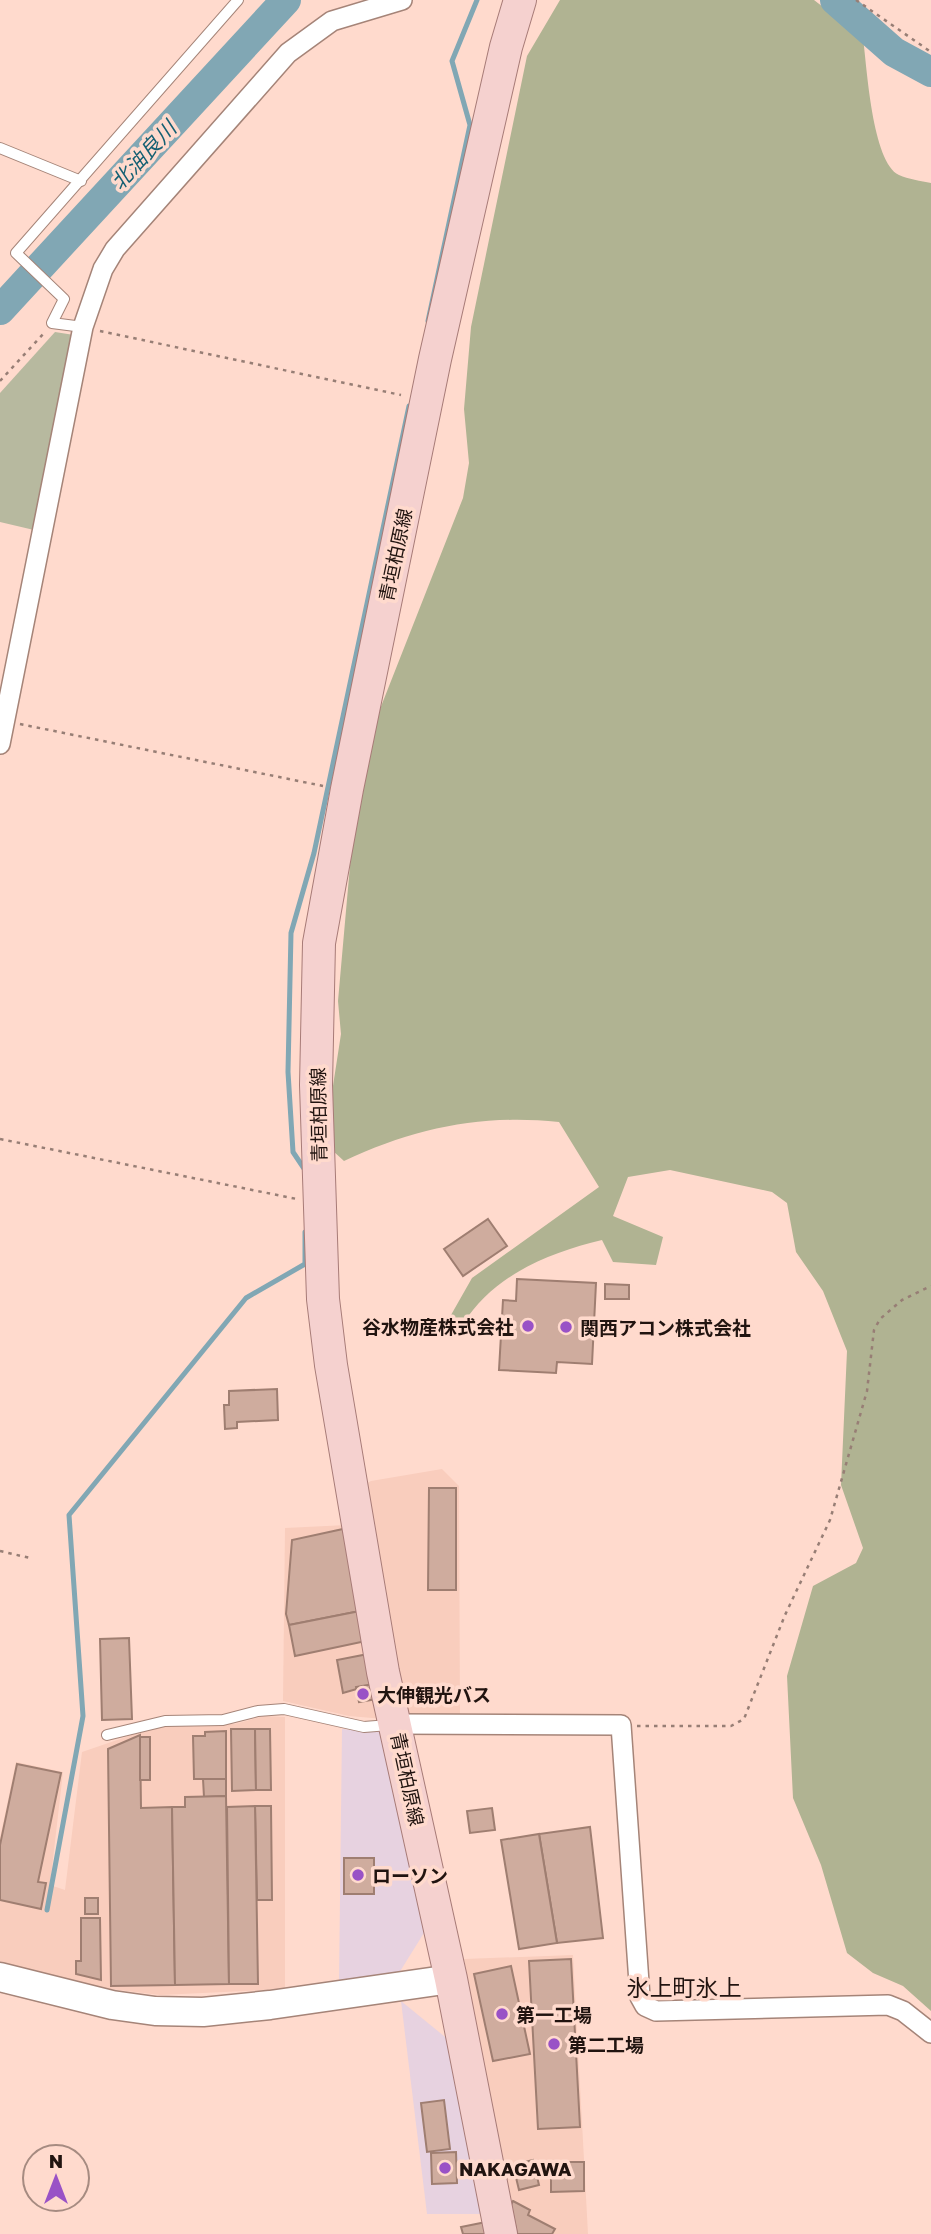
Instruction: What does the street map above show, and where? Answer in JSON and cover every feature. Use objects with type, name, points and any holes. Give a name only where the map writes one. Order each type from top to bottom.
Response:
[{"type":"main road","name":"青垣柏原線","points":[[501,2234],[451,1979],[397,1724],[383,1672],[331,1366],[323,1299],[316,1085],[319,943],[346,789],[435,359],[506,47],[520,0]]},
{"type":"street","points":[[0,744],[83,327],[103,269],[115,249],[288,53],[332,21],[402,0]]},
{"type":"street","points":[[397,1724],[621,1726],[640,1997],[645,2006],[656,2011],[888,2005],[903,2011],[931,2033]]},
{"type":"street","points":[[0,1977],[112,2005],[155,2011],[202,2012],[451,1979]]},
{"type":"lane","points":[[83,327],[52,323],[64,299],[16,253],[238,0]]},
{"type":"lane","points":[[0,148],[81,181]]},
{"type":"lane","points":[[107,1735],[165,1721],[223,1720],[258,1711],[284,1709],[364,1727],[397,1724]]},
{"type":"path","points":[[856,0],[931,52]]},
{"type":"path","points":[[0,381],[52,323]]},
{"type":"path","points":[[83,327],[401,395]]},
{"type":"path","points":[[5,721],[346,789]]},
{"type":"path","points":[[0,1139],[321,1204]]},
{"type":"path","points":[[621,1726],[732,1726],[744,1719],[785,1615],[830,1520],[867,1391],[874,1330],[880,1319],[902,1300],[931,1286]]},
{"type":"path","points":[[0,1551],[30,1558]]},
{"type":"shaded area","points":[[442,1469],[459,1486],[460,1719],[408,1719],[384,1592],[360,1487],[371,1481]]},
{"type":"shaded area","points":[[347,1525],[384,1719],[349,1716],[283,1701],[285,1528]]},
{"type":"shaded area","points":[[264,1716],[285,1717],[285,1989],[160,1995],[102,1988],[0,1962],[0,1838],[16,1762],[63,1772],[50,1885],[65,1890],[82,1752],[164,1724],[235,1724]]},
{"type":"shaded area","points":[[342,1729],[388,1732],[427,1928],[399,1973],[339,1982]]},
{"type":"shaded area","points":[[573,1955],[588,2234],[517,2234],[464,1959]]},
{"type":"shaded area","points":[[401,2001],[450,2041],[487,2214],[427,2214]]},
{"type":"green space","points":[[560,0],[814,0],[863,38],[872,113],[890,167],[899,175],[931,183],[931,2011],[903,1986],[873,1973],[847,1953],[821,1865],[793,1798],[787,1676],[813,1586],[856,1563],[863,1548],[841,1485],[847,1351],[823,1291],[796,1252],[787,1203],[772,1192],[670,1170],[628,1177],[613,1216],[663,1237],[656,1265],[613,1262],[602,1240],[582,1245],[542,1259],[506,1279],[490,1292],[463,1324],[451,1315],[472,1278],[599,1187],[559,1122],[502,1120],[449,1126],[397,1140],[344,1161],[332,1150],[328,1118],[341,1034],[338,1001],[352,843],[380,709],[463,498],[469,463],[464,409],[471,327],[527,56]]},
{"type":"green space","points":[[55,332],[74,335],[34,530],[0,522],[0,393]]},
{"type":"building","points":[[488,1219],[507,1246],[463,1276],[444,1249]]},
{"type":"building","points":[[517,1279],[596,1283],[592,1364],[557,1362],[556,1373],[499,1370],[503,1300],[516,1301]]},
{"type":"building","points":[[605,1284],[629,1285],[629,1299],[605,1299]]},
{"type":"building","points":[[277,1389],[278,1420],[237,1422],[237,1428],[225,1429],[224,1405],[229,1405],[229,1391]]},
{"type":"building","points":[[429,1488],[456,1488],[456,1590],[428,1590]]},
{"type":"building","points":[[343,1529],[360,1611],[289,1625],[286,1614],[292,1540]]},
{"type":"building","points":[[360,1611],[366,1641],[295,1656],[289,1625]]},
{"type":"building","points":[[129,1638],[132,1719],[102,1720],[100,1639]]},
{"type":"building","points":[[368,1654],[374,1684],[343,1693],[337,1660]]},
{"type":"building","points":[[374,1684],[377,1699],[359,1702],[356,1687]]},
{"type":"building","points":[[231,1729],[255,1729],[256,1790],[232,1791]]},
{"type":"building","points":[[255,1729],[270,1729],[271,1790],[256,1790]]},
{"type":"building","points":[[226,1731],[226,1779],[194,1779],[193,1736],[205,1736],[205,1732]]},
{"type":"building","points":[[140,1735],[141,1808],[172,1807],[175,1985],[111,1986],[108,1749]]},
{"type":"building","points":[[140,1737],[150,1737],[150,1780],[140,1780]]},
{"type":"building","points":[[17,1764],[61,1773],[38,1882],[46,1883],[41,1909],[0,1900],[0,1845]]},
{"type":"building","points":[[203,1779],[226,1779],[226,1796],[204,1797]]},
{"type":"building","points":[[226,1796],[229,1984],[175,1985],[172,1807],[185,1807],[185,1797]]},
{"type":"building","points":[[255,1806],[271,1806],[272,1900],[257,1900]]},
{"type":"building","points":[[255,1806],[258,1984],[229,1984],[227,1807]]},
{"type":"building","points":[[492,1808],[495,1830],[470,1833],[467,1811]]},
{"type":"building","points":[[590,1827],[603,1938],[557,1943],[539,1834]]},
{"type":"building","points":[[539,1834],[557,1943],[519,1949],[501,1840]]},
{"type":"building","points":[[344,1858],[374,1858],[374,1894],[344,1894]]},
{"type":"building","points":[[85,1898],[98,1898],[98,1914],[85,1914]]},
{"type":"building","points":[[81,1918],[100,1918],[101,1980],[76,1974],[76,1961],[81,1961]]},
{"type":"building","name":"第二工場","points":[[571,1959],[580,2127],[538,2129],[529,1961]]},
{"type":"building","name":"第一工場","points":[[511,1966],[530,2054],[493,2061],[474,1974]]},
{"type":"building","points":[[444,2100],[450,2149],[427,2152],[421,2103]]},
{"type":"building","points":[[456,2152],[457,2183],[432,2184],[431,2153]]},
{"type":"building","points":[[533,2160],[539,2185],[519,2190],[513,2165]]},
{"type":"building","points":[[551,2162],[584,2162],[584,2191],[551,2192]]},
{"type":"building","points":[[513,2201],[530,2210],[528,2215],[555,2229],[552,2234],[517,2234],[511,2205]]},
{"type":"building","points":[[486,2222],[488,2234],[463,2234],[461,2227]]},
{"type":"waterway","name":"北油良川","points":[[0,310],[286,0]]},
{"type":"waterway","points":[[428,321],[470,125],[452,61],[477,0]]},
{"type":"waterway","points":[[835,0],[894,52],[931,72]]},
{"type":"waterway","points":[[307,1173],[293,1152],[288,1072],[291,933],[314,853],[409,406]]},
{"type":"waterway","points":[[47,1910],[83,1716],[69,1515],[246,1298],[305,1264],[305,1232]]},
{"type":"place","name":"谷水物産株式会社","points":[[528,1326]]},
{"type":"place","name":"関西アコン株式会社","points":[[566,1327]]},
{"type":"place","name":"大伸観光バス","points":[[363,1694]]},
{"type":"place","name":"ローソン","points":[[358,1875]]},
{"type":"place","name":"第一工場","points":[[502,2014]]},
{"type":"place","name":"第二工場","points":[[554,2044]]},
{"type":"place","name":"NAKAGAWA","points":[[445,2168]]},
{"type":"district","name":"氷上町氷上","points":[[684,1987]]}]
